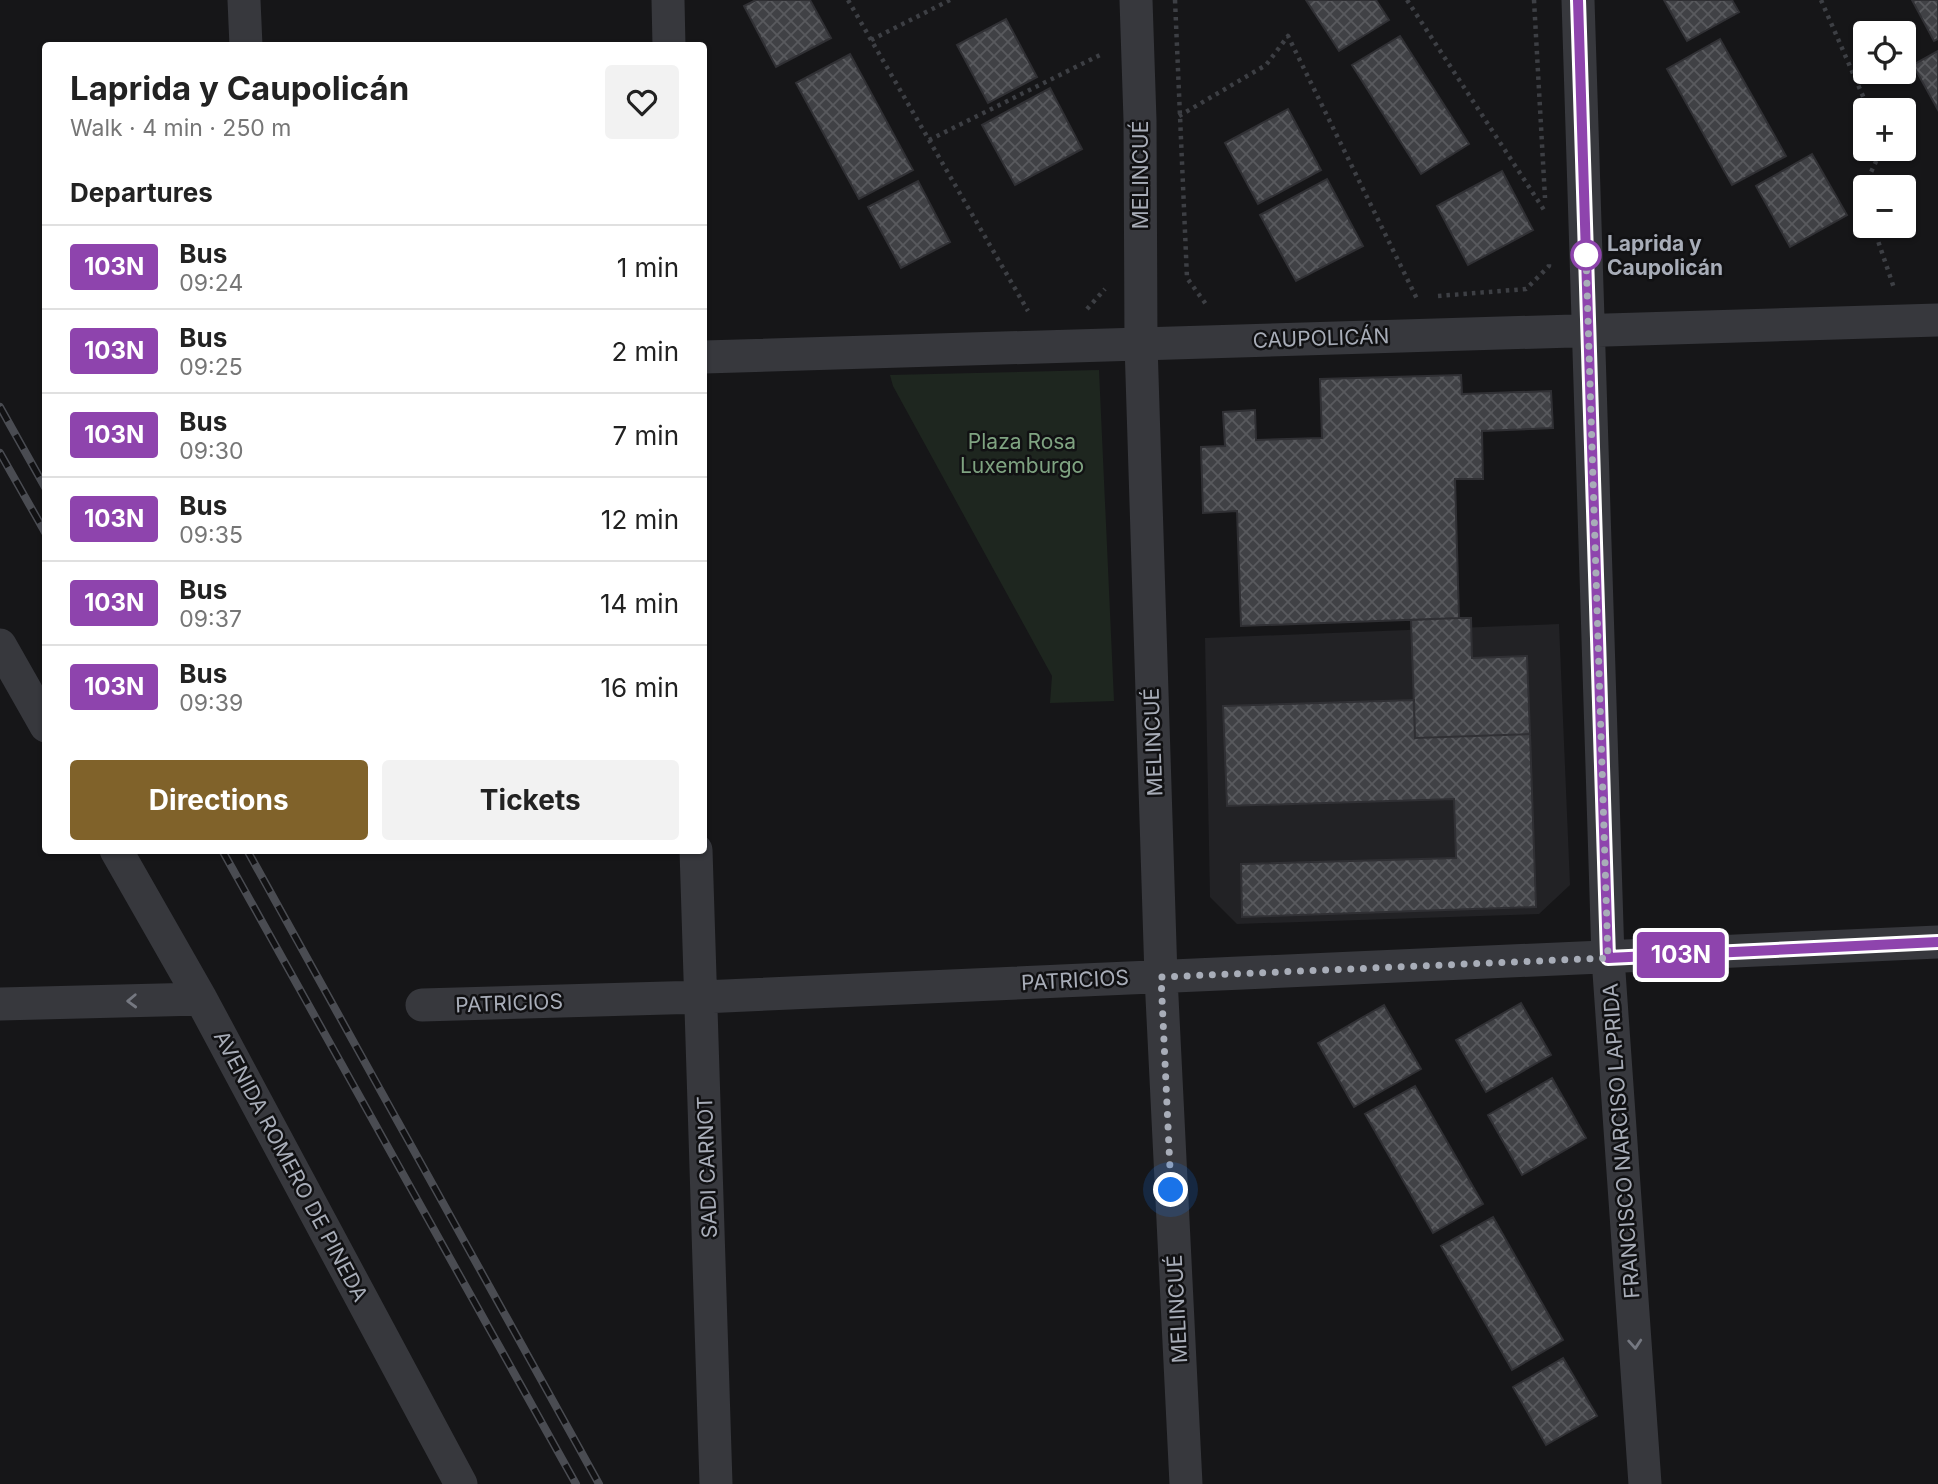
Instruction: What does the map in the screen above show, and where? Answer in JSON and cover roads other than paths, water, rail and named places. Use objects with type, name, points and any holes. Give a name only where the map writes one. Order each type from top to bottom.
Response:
[{"type":"street","points":[[244,0],[246,42]]},
{"type":"street","points":[[668,0],[669,42]]},
{"type":"street","name":"MELINCUÉ","points":[[1136,0],[1140,120],[1141,344],[1161,977],[1186,1484]]},
{"type":"street","name":"FRANCISCO NARCISO LAPRIDA","points":[[1578,0],[1608,958],[1645,1484]]},
{"type":"street","name":"CAUPOLICÁN","points":[[707,357],[1938,320]]},
{"type":"street","points":[[0,645],[42,719]]},
{"type":"street","name":"AVENIDA ROMERO DE PINEDA","points":[[118,854],[201,999],[461,1484]]},
{"type":"street","name":"SADI CARNOT","points":[[696,854],[716,1484]]},
{"type":"street","name":"PATRICIOS","points":[[422,1005],[702,997],[1938,942]]},
{"type":"street","points":[[0,1004],[201,999]]},
{"type":"railway","points":[[0,407],[42,482]]},
{"type":"railway","points":[[0,453],[42,527]]},
{"type":"railway","points":[[224,854],[576,1484]]},
{"type":"railway","points":[[249,854],[599,1484]]},
{"type":"place","name":"Laprida y Caupolicán","points":[[1586,255]]},
{"type":"park label","name":"Plaza Rosa Luxemburgo","points":[[1022,453]]}]
